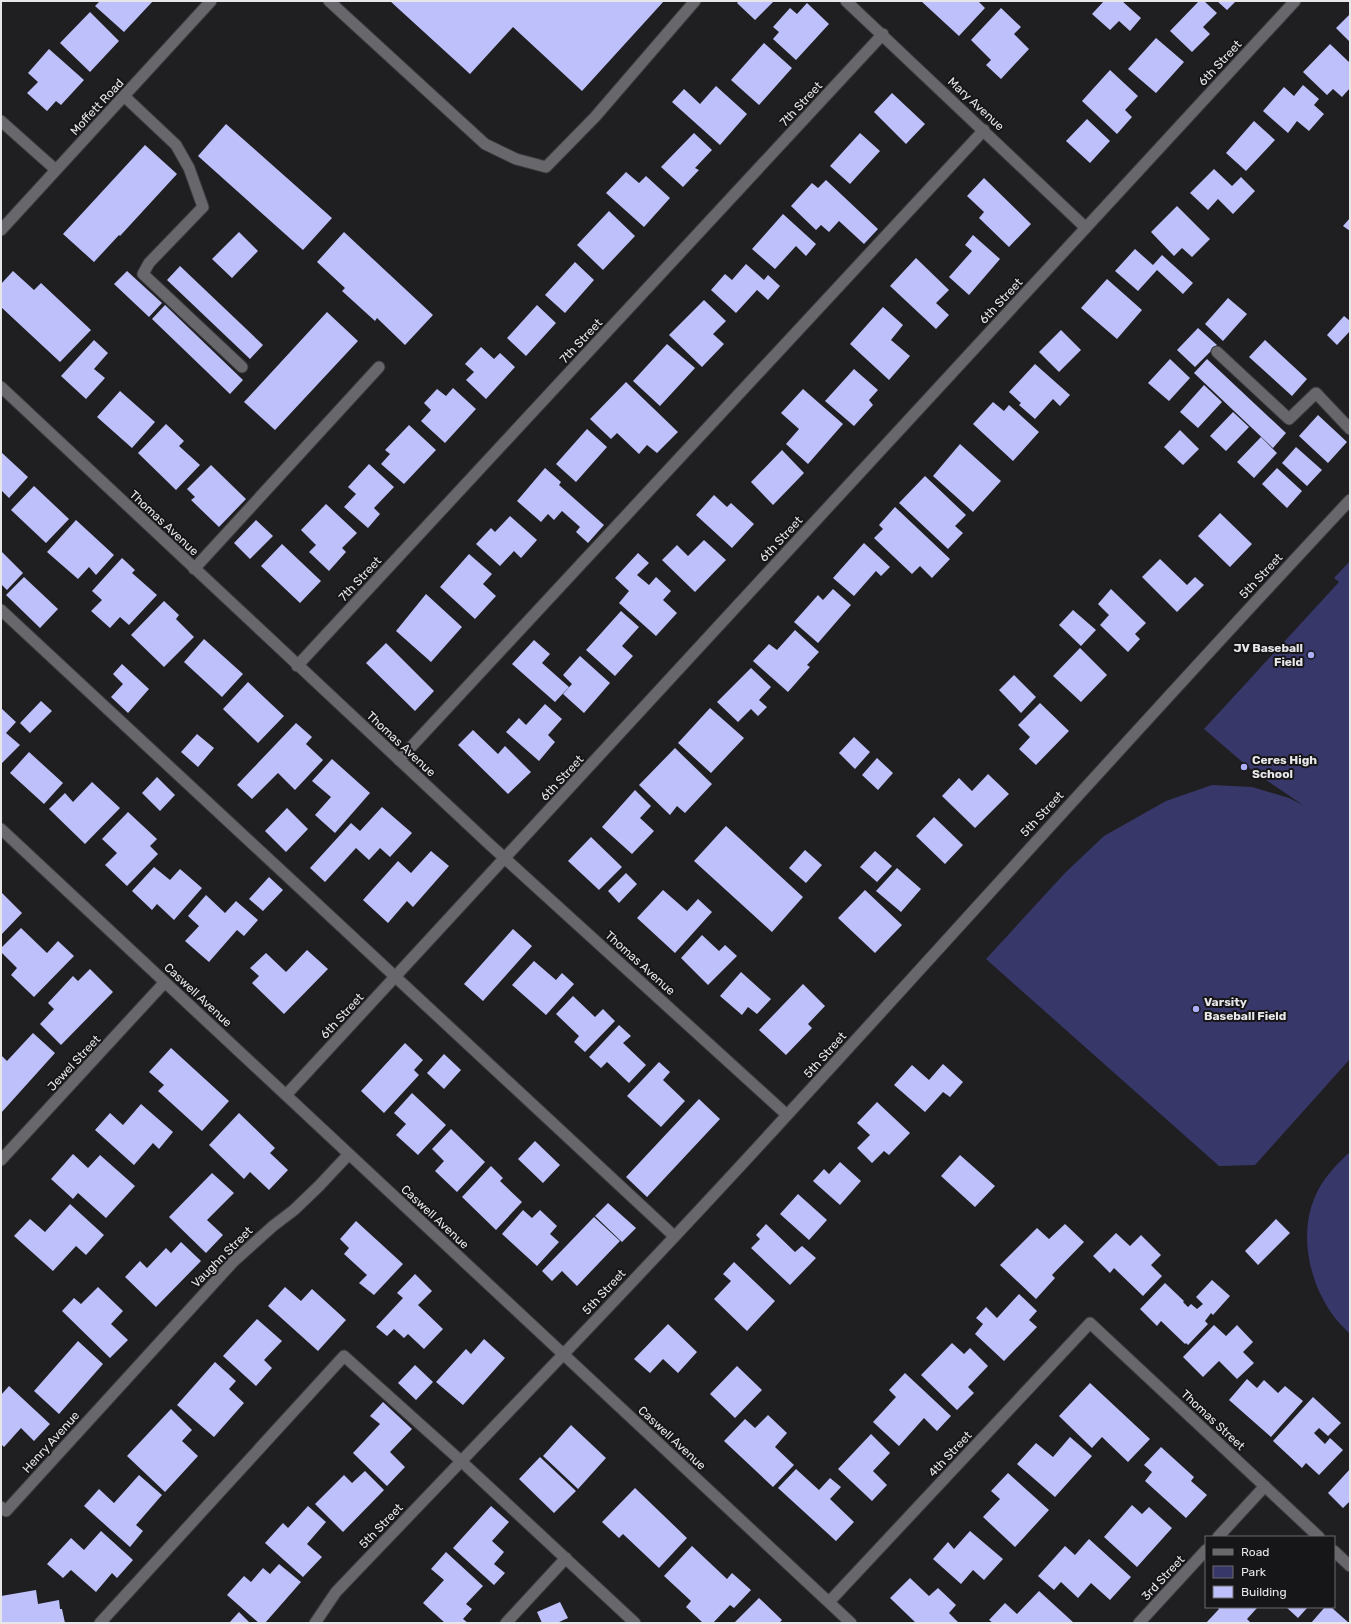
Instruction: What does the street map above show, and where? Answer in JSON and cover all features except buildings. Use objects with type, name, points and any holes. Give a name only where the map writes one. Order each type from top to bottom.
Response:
[{"type":"street","name":"Moffett Road","points":[[1,230],[211,1]]},
{"type":"street","points":[[329,1],[485,144],[516,159],[546,167],[595,117],[695,1]]},
{"type":"street","name":"Mary Avenue","points":[[846,1],[883,34],[1086,228]]},
{"type":"street","name":"6th Street","points":[[286,1095],[1295,1]]},
{"type":"street","name":"7th Street","points":[[297,666],[883,34]]},
{"type":"street","points":[[124,96],[176,145],[189,168],[203,208],[150,263],[143,274],[242,367]]},
{"type":"street","points":[[1,121],[56,170]]},
{"type":"street","points":[[399,760],[984,130]]},
{"type":"street","points":[[1217,352],[1289,419],[1316,393],[1350,429]]},
{"type":"street","points":[[194,569],[379,367]]},
{"type":"street","name":"Thomas Avenue","points":[[1,387],[297,666],[787,1115]]},
{"type":"street","name":"5th Street","points":[[315,1623],[336,1592],[564,1354],[787,1115],[1026,852],[1350,500]]},
{"type":"street","points":[[1,610],[674,1236]]},
{"type":"street","name":"Caswell Avenue","points":[[1,829],[851,1623]]},
{"type":"street","name":"Jewel Street","points":[[1,1160],[165,982]]},
{"type":"street","name":"Vaughn Street","points":[[120,1386],[233,1262],[320,1186],[349,1154]]},
{"type":"street","name":"Thomas Street","points":[[1090,1323],[1318,1536]]},
{"type":"street","name":"4th Street","points":[[829,1602],[1090,1323]]},
{"type":"street","points":[[100,1623],[344,1356],[461,1461],[635,1623]]},
{"type":"street","name":"Henry Avenue","points":[[1,1507],[6,1511],[120,1386]]},
{"type":"street","points":[[1219,1536],[1265,1486]]},
{"type":"street","name":"3rd Street","points":[[1139,1623],[1205,1551]]},
{"type":"street","points":[[1335,1552],[1350,1566]]},
{"type":"street","points":[[506,1623],[566,1558]]},
{"type":"green space","name":"Varsity Baseball Field","points":[[1350,561],[1350,1059],[1255,1165],[1219,1166],[986,959],[1065,873],[1104,836],[1166,801],[1212,785],[1252,787],[1289,798],[1303,805],[1254,772],[1204,729],[1339,582],[1334,578]]},
{"type":"green space","points":[[1350,1152],[1350,1334],[1332,1314],[1315,1282],[1310,1265],[1307,1229],[1310,1211],[1316,1195],[1325,1179],[1340,1161]]},
{"type":"place","name":"JV Baseball Field","points":[[1311,655]]},
{"type":"place","name":"Ceres High School","points":[[1244,767]]},
{"type":"place","name":"Varsity Baseball Field","points":[[1196,1009]]}]
